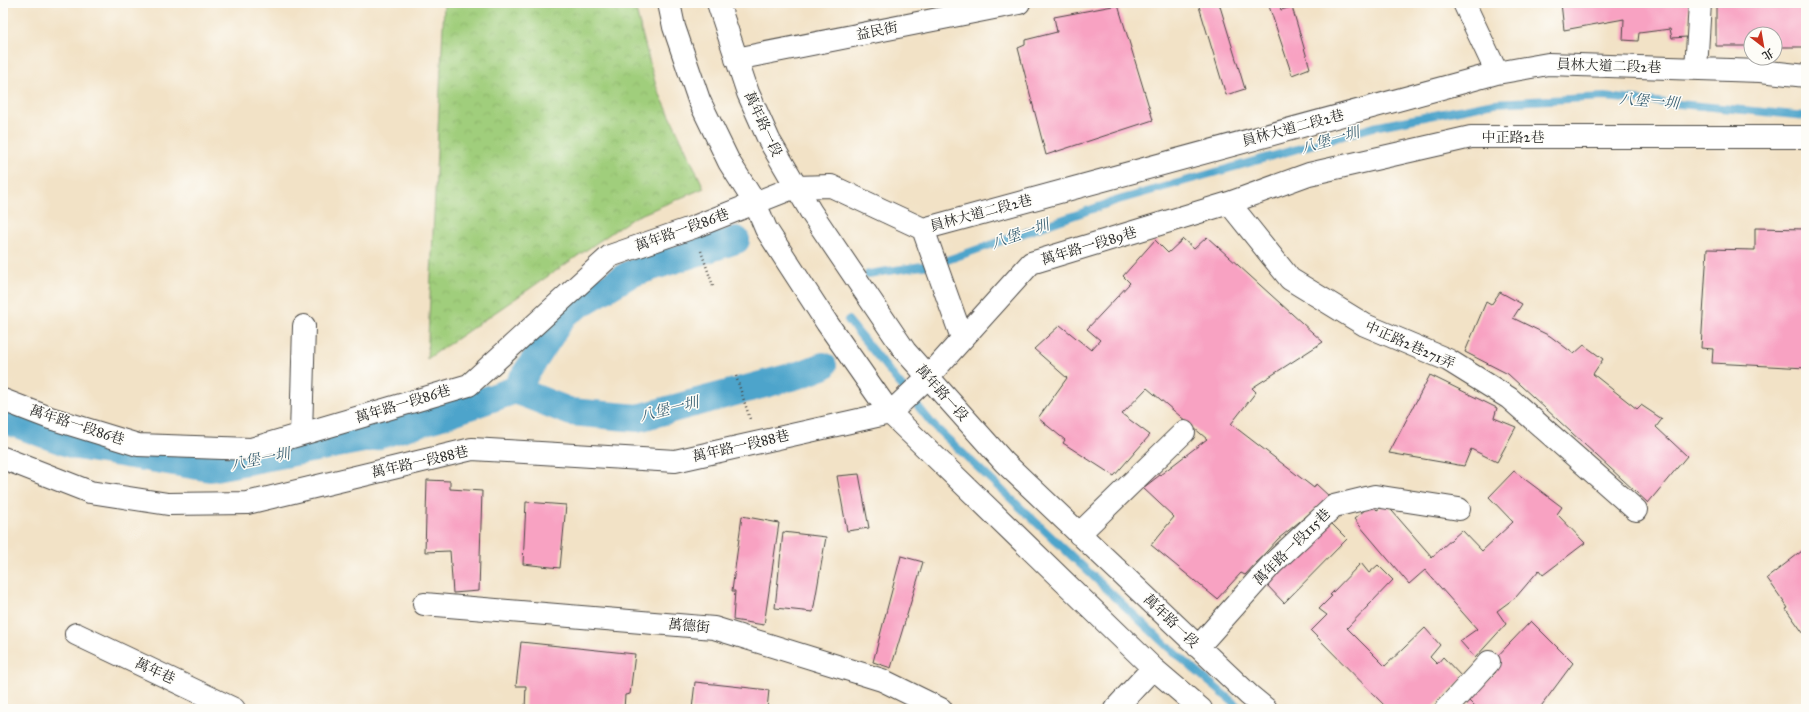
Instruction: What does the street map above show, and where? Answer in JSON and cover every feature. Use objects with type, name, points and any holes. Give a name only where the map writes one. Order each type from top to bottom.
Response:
[{"type":"street","points":[[669,3],[674,27],[699,100],[729,162],[755,203],[766,229],[827,323],[890,413],[1153,668],[1201,709]]},
{"type":"street","name":"萬年路一段","points":[[718,3],[748,93],[760,120],[795,187],[905,351],[1004,462],[1249,695],[1266,709]]},
{"type":"street","name":"益民街","points":[[736,59],[1019,3]]},
{"type":"street","points":[[1464,3],[1497,73]]},
{"type":"street","points":[[1696,69],[1700,3]]},
{"type":"street","name":"員林大道二段2巷","points":[[795,187],[832,186],[923,229],[1497,73],[1548,64],[1760,71],[1806,76]]},
{"type":"street","name":"中正路2巷","points":[[1229,203],[1308,174],[1471,137],[1806,137]]},
{"type":"street","name":"萬年路一段86巷","points":[[3,400],[50,418],[138,445],[251,449],[469,385],[610,256],[694,227],[795,187]]},
{"type":"street","name":"萬年路一段89巷","points":[[890,413],[928,378],[962,338],[1031,263],[1229,203]]},
{"type":"street","name":"中正路2巷271弄","points":[[1229,203],[1290,279],[1366,325],[1448,360],[1509,398],[1636,510]]},
{"type":"street","points":[[923,229],[962,338]]},
{"type":"street","points":[[301,434],[304,326]]},
{"type":"street","name":"萬年路一段88巷","points":[[3,458],[90,492],[168,504],[247,503],[472,449],[675,461],[890,413]]},
{"type":"street","points":[[1079,534],[1184,432]]},
{"type":"street","name":"萬年路一段115巷","points":[[1198,646],[1272,564],[1334,506],[1375,496],[1459,509]]},
{"type":"street","name":"萬德街","points":[[424,604],[714,628],[882,680],[941,709]]},
{"type":"street","name":"萬年巷","points":[[76,634],[234,709]]},
{"type":"street","points":[[1446,709],[1489,662]]},
{"type":"street","points":[[1115,709],[1153,668]]},
{"type":"path","points":[[700,245],[713,286]]},
{"type":"path","points":[[736,376],[752,423]]},
{"type":"green space","points":[[457,3],[634,3],[656,86],[704,188],[633,218],[427,359],[444,5]]},
{"type":"building","points":[[1198,3],[1219,3],[1245,89],[1226,95]]},
{"type":"building","points":[[1268,3],[1279,3],[1281,10],[1292,7],[1310,68],[1292,75]]},
{"type":"building","points":[[1561,3],[1689,3],[1687,37],[1672,38],[1670,29],[1639,33],[1638,41],[1623,40],[1624,19],[1564,30]]},
{"type":"building","points":[[1716,3],[1806,3],[1806,47],[1783,47],[1783,26],[1743,26],[1743,46],[1716,46]]},
{"type":"building","points":[[1118,5],[1153,120],[1046,155],[1018,48],[1025,45],[1025,40],[1057,32],[1054,17]]},
{"type":"building","points":[[1755,228],[1806,229],[1806,368],[1712,363],[1713,349],[1701,348],[1707,249],[1755,250]]},
{"type":"building","points":[[1207,237],[1323,342],[1252,388],[1256,392],[1231,424],[1314,488],[1316,484],[1330,497],[1278,539],[1245,575],[1241,573],[1217,599],[1151,545],[1174,517],[1143,488],[1207,439],[1147,388],[1122,414],[1150,435],[1114,476],[1063,443],[1065,440],[1038,418],[1067,378],[1034,349],[1060,325],[1091,350],[1100,340],[1087,329],[1130,283],[1123,276],[1155,240],[1168,253],[1183,239],[1194,249]]},
{"type":"building","points":[[1500,292],[1522,304],[1513,318],[1550,336],[1574,354],[1584,345],[1603,359],[1593,374],[1637,409],[1641,405],[1662,419],[1656,427],[1687,456],[1648,503],[1508,374],[1465,352],[1486,302],[1491,305]]},
{"type":"building","points":[[1430,375],[1497,408],[1494,418],[1516,427],[1497,462],[1471,449],[1464,466],[1389,453]]},
{"type":"building","points":[[1514,471],[1562,507],[1557,514],[1585,543],[1543,575],[1539,570],[1516,597],[1497,611],[1506,624],[1475,658],[1460,641],[1477,629],[1425,570],[1409,584],[1354,519],[1372,504],[1377,510],[1386,504],[1432,557],[1462,530],[1482,551],[1513,522],[1489,497]]},
{"type":"building","points":[[859,474],[869,528],[847,531],[837,476]]},
{"type":"building","points":[[427,480],[450,481],[450,489],[482,491],[479,591],[453,593],[450,551],[425,552]]},
{"type":"building","points":[[526,502],[566,505],[560,568],[523,564]]},
{"type":"building","points":[[742,516],[779,523],[764,625],[733,620],[735,591],[732,591]]},
{"type":"building","points":[[1330,522],[1347,539],[1284,603],[1266,584]]},
{"type":"building","points":[[783,532],[826,537],[813,612],[775,608]]},
{"type":"building","points":[[1806,548],[1806,637],[1786,609],[1788,608],[1767,578]]},
{"type":"building","points":[[901,556],[923,562],[891,668],[873,662]]},
{"type":"building","points":[[1361,563],[1369,573],[1378,565],[1393,580],[1347,628],[1385,666],[1425,628],[1440,645],[1430,657],[1437,664],[1443,657],[1463,678],[1431,709],[1388,709],[1311,631],[1327,615],[1319,609],[1332,596],[1330,595]]},
{"type":"building","points":[[1531,621],[1573,663],[1539,709],[1477,709],[1468,700],[1496,672],[1489,665]]},
{"type":"building","points":[[521,642],[635,654],[630,694],[625,695],[624,709],[525,709],[526,686],[516,686]]},
{"type":"building","points":[[695,682],[769,690],[767,709],[692,709]]},
{"type":"waterway","name":"八堡一圳","points":[[868,274],[936,264],[1115,201],[1374,127],[1494,103],[1604,97],[1806,116]]},
{"type":"waterway","name":"八堡一圳","points":[[515,390],[565,313],[630,274],[736,240]]},
{"type":"waterway","points":[[848,320],[934,426],[1169,648],[1241,709]]},
{"type":"waterway","name":"八堡一圳","points":[[3,419],[77,446],[210,468],[369,438],[438,417],[515,390],[571,412],[638,418],[802,374],[823,366]]}]
